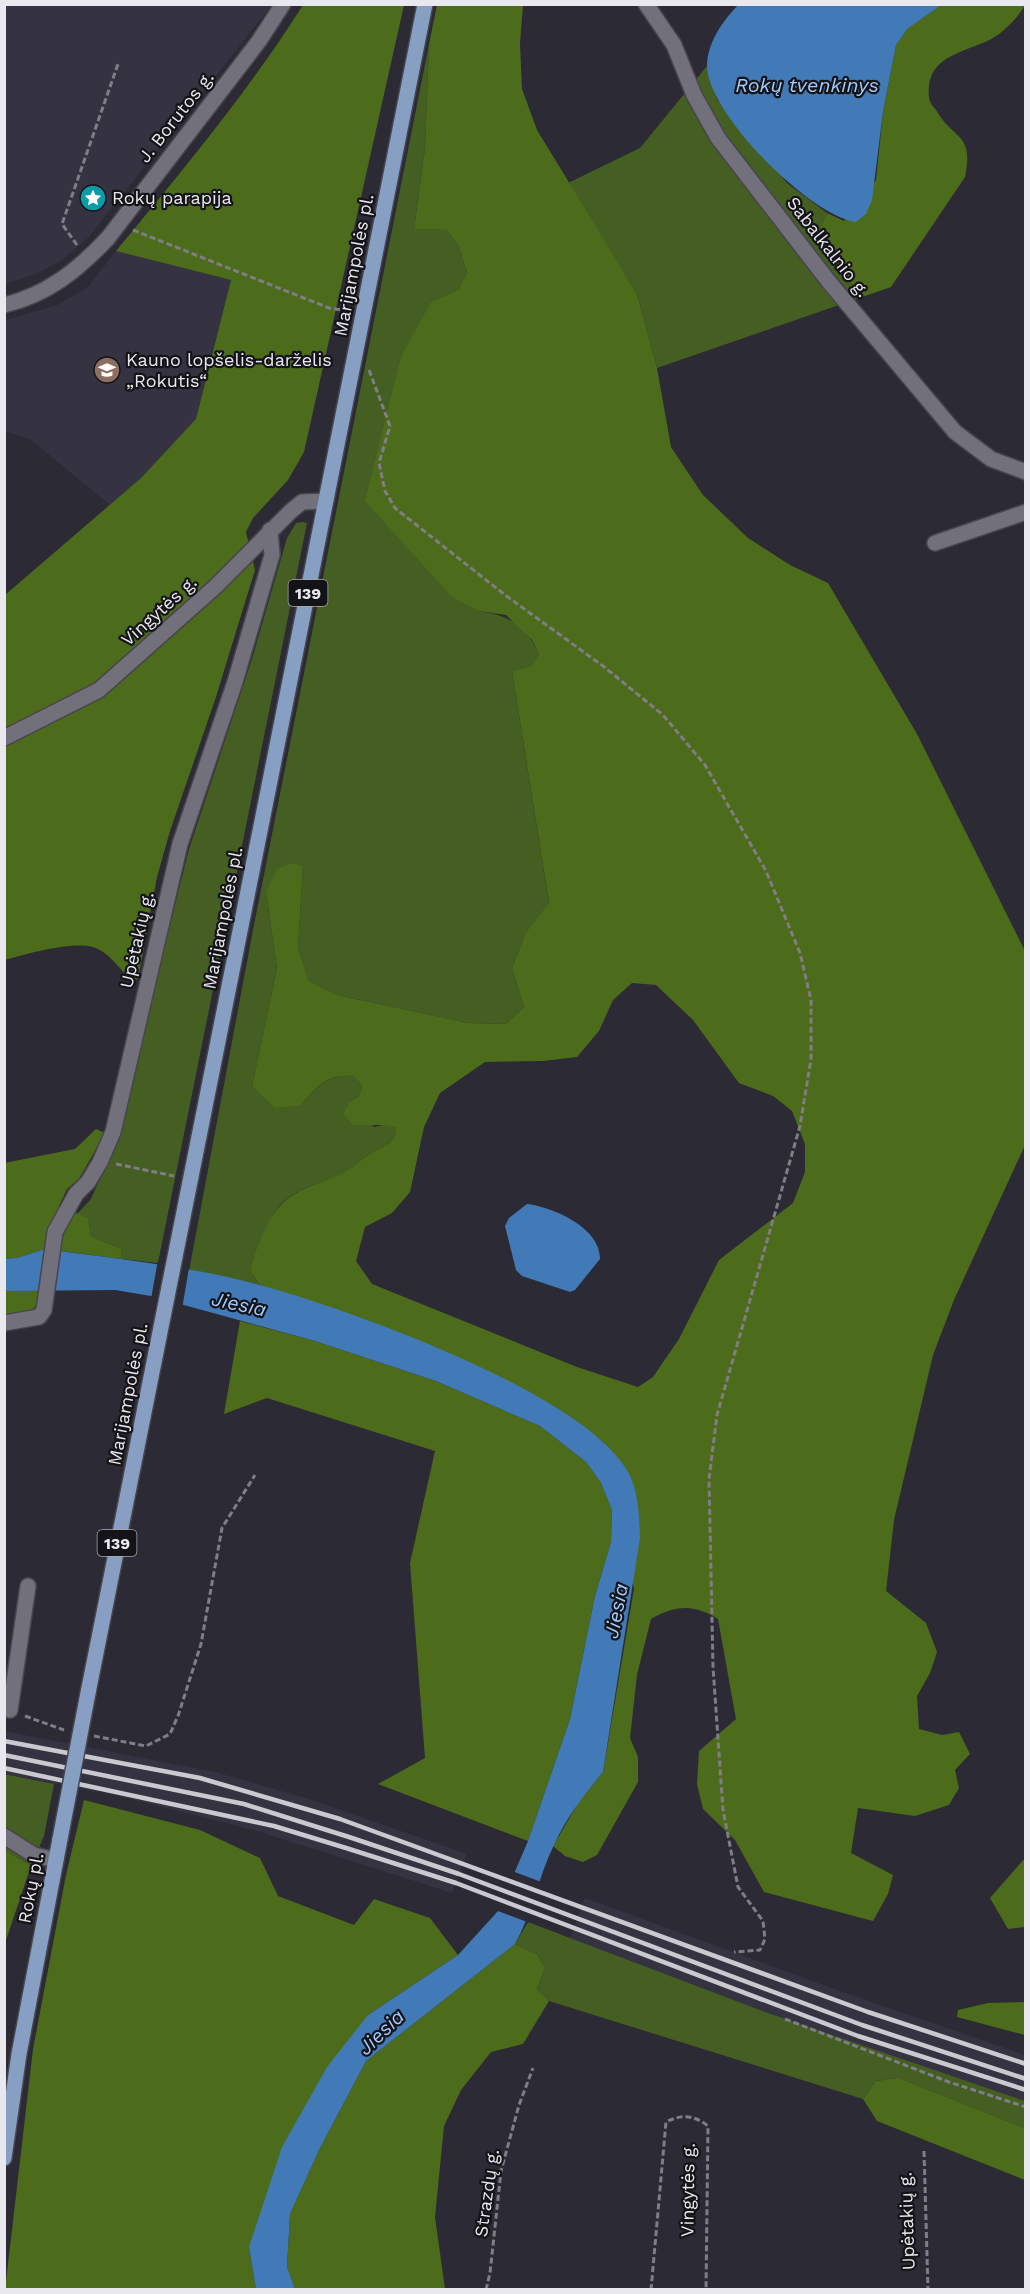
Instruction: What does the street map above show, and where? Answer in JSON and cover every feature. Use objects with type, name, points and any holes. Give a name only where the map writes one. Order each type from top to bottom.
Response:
[{"type":"main road","name":"Marijampolės pl.","points":[[60,1839],[425,4]]},
{"type":"main road","name":"Rokų pl.","points":[[4,2158],[19,2054],[60,1839]]},
{"type":"street","name":"J. Borutos g.","points":[[4,305],[40,294],[59,282],[88,259],[108,238],[260,40],[283,4]]},
{"type":"street","name":"Sabalkalnio g.","points":[[646,4],[674,45],[694,95],[718,138],[829,282],[955,432],[991,459],[1026,472]]},
{"type":"street","name":"Vingytės g.","points":[[4,738],[99,690],[215,586],[270,530],[302,502],[326,501]]},
{"type":"street","points":[[935,543],[1026,512]]},
{"type":"street","name":"Upėtakių g.","points":[[4,1323],[39,1317],[44,1310],[50,1255],[59,1224],[76,1194],[88,1182],[100,1162],[112,1132],[180,844],[235,682],[272,555],[270,530]]},
{"type":"street","points":[[10,1710],[28,1586]]},
{"type":"street","points":[[4,1836],[34,1855],[56,1860]]},
{"type":"path","points":[[80,249],[62,224],[118,64]]},
{"type":"path","points":[[128,228],[329,308]]},
{"type":"path","points":[[367,365],[390,426],[379,464],[385,491],[395,508],[506,595],[603,666],[663,715],[705,765],[766,871],[800,953],[811,1000],[811,1047],[801,1126],[717,1415],[709,1479],[713,1667],[723,1810],[738,1887],[763,1921],[765,1939],[760,1950],[734,1952]]},
{"type":"path","points":[[108,1163],[175,1176]]},
{"type":"path","points":[[146,1746],[170,1734],[178,1716],[201,1644],[222,1528],[255,1475]]},
{"type":"path","points":[[785,2019],[949,2082],[1026,2107]]},
{"type":"path","name":"Strazdų g.","points":[[486,2289],[490,2273],[501,2171],[519,2105],[533,2068]]},
{"type":"path","name":"Vingytės g.","points":[[651,2289],[666,2122],[679,2115],[698,2119],[708,2126],[706,2289]]},
{"type":"path","name":"Upėtakių g.","points":[[924,2151],[928,2289]]},
{"type":"shaded area","points":[[5,4],[272,5],[88,238],[62,260],[36,274],[5,284]]},
{"type":"shaded area","name":"Kauno lopšelis-darželis „Rokutis“","points":[[116,251],[231,280],[196,419],[141,478],[110,505],[30,439],[5,431],[5,320],[58,305],[88,287]]},
{"type":"shaded area","points":[[4,1731],[215,1772],[309,1799],[467,1854],[452,1893],[257,1831],[119,1796],[5,1774]]},
{"type":"shaded area","points":[[585,1898],[837,1990],[1025,2055],[1025,2101],[768,2013],[570,1938]]},
{"type":"green space","points":[[303,5],[404,5],[304,452],[288,480],[253,518],[246,532],[255,570],[215,700],[170,831],[157,877],[138,979],[131,981],[104,952],[93,947],[73,946],[49,949],[5,960],[5,595],[141,478],[196,419],[231,280],[116,251],[237,100]]},
{"type":"green space","points":[[437,5],[523,5],[520,43],[522,89],[537,130],[637,294],[657,368],[671,447],[703,495],[748,538],[790,565],[828,583],[917,734],[1025,951],[1025,1145],[954,1300],[933,1355],[894,1520],[886,1591],[926,1623],[937,1652],[930,1673],[917,1696],[919,1729],[942,1735],[959,1732],[970,1754],[955,1770],[959,1788],[949,1805],[915,1816],[858,1808],[851,1853],[893,1875],[888,1894],[873,1921],[764,1892],[735,1840],[703,1809],[697,1784],[699,1751],[736,1719],[718,1619],[693,1609],[677,1609],[651,1619],[637,1675],[630,1738],[638,1757],[638,1782],[597,1855],[583,1862],[565,1856],[553,1846],[580,1800],[603,1772],[634,1589],[604,1443],[523,1390],[481,1369],[395,1332],[260,1285],[250,1271],[262,1236],[281,1205],[303,1189],[353,1167],[369,1154],[392,1141],[396,1133],[396,1128],[391,1126],[353,1125],[343,1114],[350,1102],[359,1096],[362,1086],[354,1076],[330,1079],[312,1092],[301,1105],[275,1108],[252,1086],[277,968],[266,892],[277,869],[291,863],[303,866],[298,948],[309,981],[337,995],[469,1023],[506,1024],[524,1007],[512,968],[526,932],[549,903],[512,671],[532,666],[539,654],[532,640],[506,615],[479,611],[452,597],[365,501],[401,357],[431,302],[459,289],[467,272],[458,245],[446,230],[414,229],[425,148],[429,44]],"holes":[[[632,983],[656,985],[693,1020],[739,1083],[773,1096],[792,1111],[805,1144],[805,1172],[793,1203],[719,1260],[679,1339],[653,1377],[638,1387],[577,1367],[372,1284],[356,1261],[365,1227],[392,1213],[410,1192],[424,1127],[440,1093],[485,1062],[543,1061],[577,1057],[599,1031],[613,1000]]]},
{"type":"green space","points":[[941,5],[1025,5],[1018,16],[997,36],[954,54],[938,66],[932,74],[929,100],[943,120],[965,144],[967,162],[965,177],[891,287],[862,297],[820,242],[821,226],[827,213],[844,221],[876,180],[883,112],[896,45],[906,29]]},
{"type":"green space","points":[[429,44],[425,148],[414,229],[446,230],[458,245],[467,272],[459,289],[431,302],[479,611],[515,623],[528,635],[539,654],[533,666],[512,671],[549,904],[526,932],[512,968],[524,1007],[506,1024],[469,1023],[337,995],[309,981],[298,948],[303,866],[266,892],[277,968],[252,1086],[301,1105],[312,1092],[330,1079],[354,1076],[362,1086],[359,1096],[350,1102],[374,1127],[387,1124],[396,1128],[396,1133],[392,1141],[369,1154],[347,1171],[295,1193],[281,1204],[263,1236],[250,1271],[260,1285],[189,1271],[252,935]]},
{"type":"green space","points":[[707,66],[717,99],[787,183],[827,213],[821,226],[820,242],[862,297],[657,368],[637,294],[568,183],[640,148]]},
{"type":"green space","points":[[296,523],[307,523],[158,1263],[122,1259],[121,1249],[91,1236],[88,1218],[77,1214],[91,1199],[115,1144],[189,849],[252,659],[287,538]]},
{"type":"green space","points":[[96,1129],[105,1133],[79,1179],[67,1189],[59,1206],[88,1218],[91,1236],[121,1249],[122,1259],[45,1249],[17,1258],[5,1259],[4,1163],[75,1149]]},
{"type":"green space","points":[[40,1290],[40,1301],[27,1316],[5,1319],[4,1291]]},
{"type":"green space","points":[[240,1321],[315,1341],[436,1381],[540,1426],[586,1462],[601,1483],[612,1510],[611,1542],[595,1596],[570,1719],[528,1841],[378,1784],[425,1758],[410,1563],[435,1451],[267,1398],[224,1414]]},
{"type":"green space","points":[[4,1774],[54,1784],[44,1836],[31,1866],[5,1850]]},
{"type":"green space","points":[[84,1800],[200,1830],[260,1858],[278,1896],[354,1925],[374,1899],[430,1918],[458,1955],[368,2015],[249,2247],[256,2289],[5,2290],[33,2049],[66,1875]]},
{"type":"green space","points":[[5,1850],[31,1866],[5,1943]]},
{"type":"green space","points":[[1025,1858],[1025,1927],[1008,1929],[990,1898]]},
{"type":"green space","points":[[528,1922],[768,2013],[1025,2101],[1025,2128],[899,2078],[876,2081],[863,2099],[549,2001],[537,1989],[545,1968],[537,1954],[515,1944]]},
{"type":"green space","points":[[515,1944],[537,1954],[545,1968],[537,1989],[549,2001],[523,2044],[491,2052],[461,2090],[444,2126],[435,2217],[445,2289],[295,2289],[287,2267],[290,2214],[320,2148],[366,2061]]},
{"type":"green space","points":[[1025,2002],[1025,2035],[957,2017],[958,2010],[988,2003]]},
{"type":"green space","points":[[899,2078],[1025,2128],[1025,2180],[877,2121],[863,2099],[876,2081]]},
{"type":"water","name":"Rokų tvenkinys","points":[[738,5],[941,5],[907,29],[896,45],[883,112],[872,200],[866,214],[856,222],[836,215],[813,202],[788,182],[764,159],[723,109],[711,85],[707,65],[708,56],[717,32]]},
{"type":"water","points":[[527,1204],[550,1210],[574,1221],[593,1238],[600,1259],[575,1290],[570,1292],[522,1276],[516,1270],[505,1226],[509,1218]]},
{"type":"water","name":"Jiesia","points":[[45,1249],[234,1278],[348,1313],[404,1334],[515,1384],[564,1413],[603,1442],[628,1472],[636,1496],[640,1538],[603,1772],[564,1825],[548,1857],[515,1944],[366,2061],[320,2148],[290,2214],[287,2267],[295,2289],[256,2289],[249,2247],[282,2147],[327,2067],[368,2015],[458,1955],[498,1911],[528,1841],[570,1719],[595,1596],[611,1542],[612,1510],[601,1483],[586,1462],[540,1426],[436,1381],[315,1341],[151,1296],[115,1290],[5,1291],[4,1259],[17,1258]]},
{"type":"pier","points":[[158,1260],[189,1268],[182,1309],[151,1299]]},
{"type":"pier","points":[[512,1871],[544,1883],[530,1923],[495,1910]]},
{"type":"railway","points":[[4,1741],[200,1778],[340,1819],[868,2012],[1026,2064]]},
{"type":"railway","points":[[4,1755],[244,1804],[349,1837],[459,1874],[862,2025],[1026,2079]]},
{"type":"railway","points":[[4,1768],[274,1826],[346,1848],[456,1883],[858,2036],[1026,2090]]},
{"type":"place","name":"Rokų parapija","points":[[93,198]]},
{"type":"place","name":"Kauno lopšelis-darželis „Rokutis“","points":[[107,370]]}]
